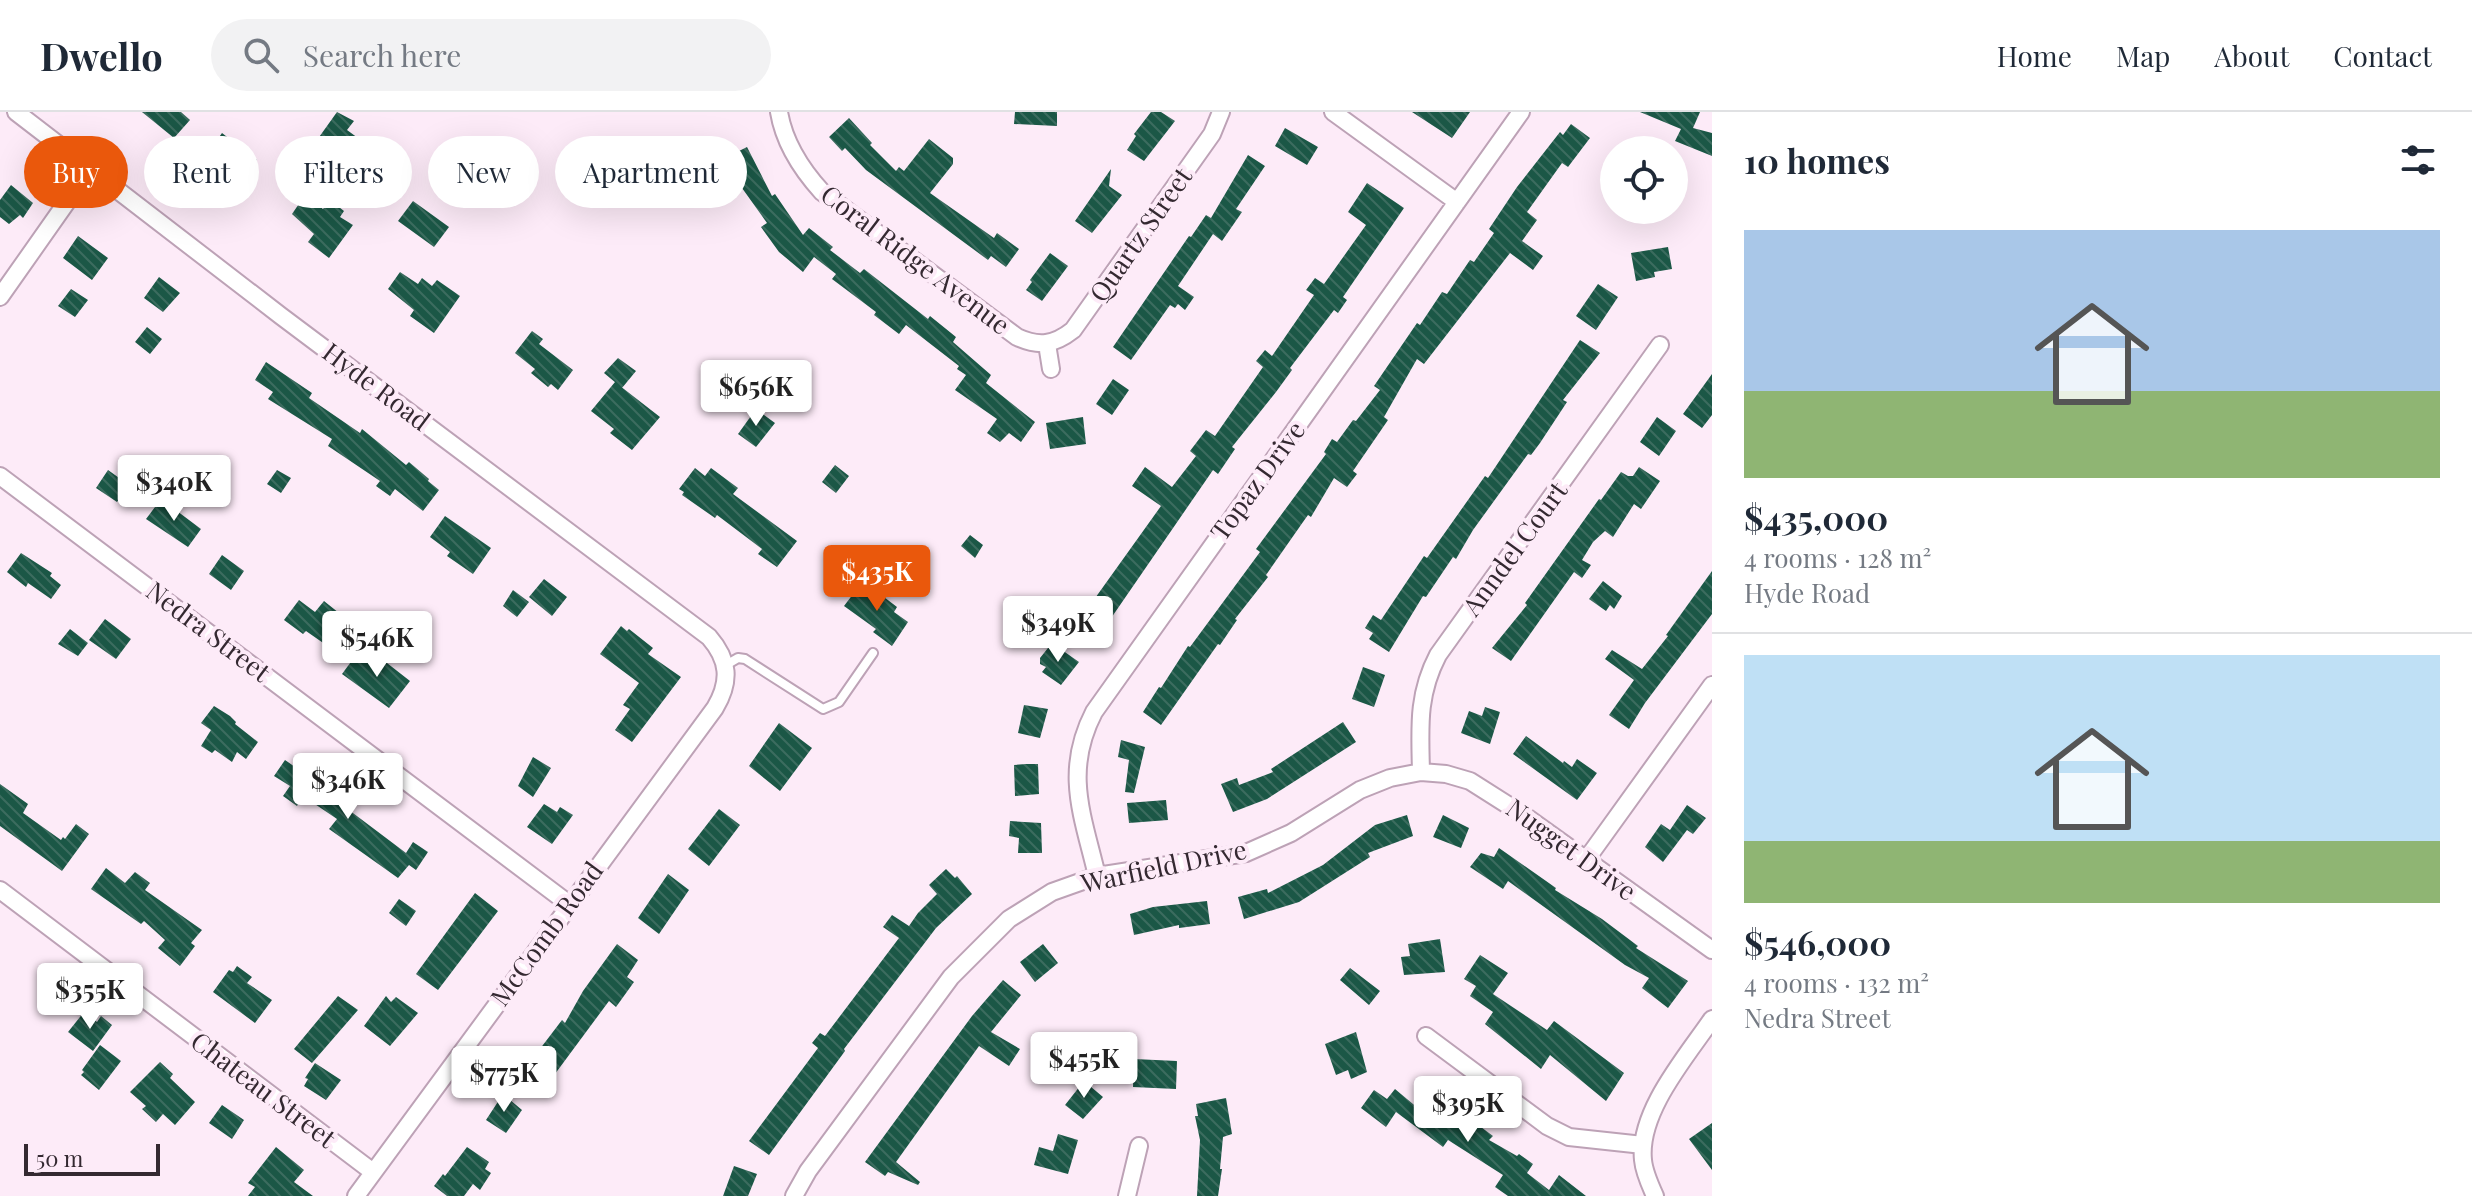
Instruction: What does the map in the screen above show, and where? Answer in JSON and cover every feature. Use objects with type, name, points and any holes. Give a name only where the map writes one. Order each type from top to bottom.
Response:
[{"type":"street","name":"Hyde Road","points":[[16,112],[47,136]]},
{"type":"street","name":"Coral Ridge Avenue","points":[[779,112],[792,150],[807,176],[822,192],[1017,337],[1032,343],[1047,344]]},
{"type":"street","name":"Quartz Street","points":[[1047,344],[1073,330],[1212,134],[1221,112]]},
{"type":"street","points":[[1333,112],[1457,202]]},
{"type":"street","name":"Topaz Drive","points":[[1097,876],[1076,783],[1082,734],[1094,712],[1521,112]]},
{"type":"street","name":"Hyde Road","points":[[128,198],[709,637],[720,650],[726,666]]},
{"type":"street","points":[[0,297],[63,208]]},
{"type":"street","points":[[1047,344],[1051,369]]},
{"type":"street","name":"Anndel Court","points":[[1421,772],[1421,702],[1427,678],[1438,655],[1660,345]]},
{"type":"street","name":"Nedra Street","points":[[0,476],[569,904]]},
{"type":"street","name":"McComb Road","points":[[356,1196],[715,708],[724,688],[726,666]]},
{"type":"street","points":[[1586,860],[1712,685]]},
{"type":"street","name":"Warfield Drive","points":[[794,1196],[808,1171],[951,977],[1009,919],[1052,892],[1097,876],[1246,853],[1291,833],[1360,790],[1390,778],[1421,772]]},
{"type":"street","name":"Nugget Drive","points":[[1421,772],[1446,774],[1470,781],[1491,792],[1712,950]]},
{"type":"street","name":"Chateau Street","points":[[0,890],[373,1172]]},
{"type":"street","points":[[1655,1196],[1643,1163],[1643,1145],[1652,1114],[1663,1092],[1712,1019]]},
{"type":"street","points":[[1426,1036],[1547,1126],[1569,1137],[1643,1145]]},
{"type":"street","points":[[1127,1196],[1139,1146]]},
{"type":"lane","points":[[726,666],[738,658],[745,659],[823,709],[839,702],[873,653]]},
{"type":"building","points":[[142,112],[181,112],[190,120],[176,136],[172,136]]},
{"type":"building","points":[[337,112],[354,121],[347,130],[355,136],[320,136]]},
{"type":"building","points":[[1015,112],[1057,112],[1057,126],[1014,124]]},
{"type":"building","points":[[1151,112],[1161,112],[1175,121],[1144,161],[1127,150],[1136,136],[1134,134]]},
{"type":"building","points":[[1412,112],[1470,112],[1452,138]]},
{"type":"building","points":[[1640,112],[1700,112],[1693,128],[1712,133],[1712,156],[1688,146],[1688,136],[1678,136],[1681,129]]},
{"type":"building","points":[[849,118],[896,171],[899,167],[904,171],[929,139],[953,158],[953,164],[930,193],[994,238],[997,233],[1019,249],[1006,267],[991,256],[988,260],[866,170],[845,148],[842,151],[829,137]]},
{"type":"building","points":[[1571,124],[1590,138],[1568,167],[1562,163],[1527,212],[1537,220],[1522,241],[1543,256],[1533,270],[1510,253],[1424,364],[1417,359],[1384,417],[1388,420],[1353,471],[1357,474],[1347,487],[1334,478],[1311,517],[1308,515],[1266,575],[1268,577],[1161,725],[1143,712],[1159,687],[1260,552],[1256,549],[1326,454],[1324,452],[1332,439],[1337,442],[1380,390],[1374,386],[1417,323],[1420,325],[1442,292],[1447,294],[1470,260],[1474,262],[1494,233],[1489,229],[1517,187],[1560,132],[1563,135]]},
{"type":"building","points":[[1285,128],[1318,147],[1307,165],[1275,146]]},
{"type":"building","points":[[747,147],[772,196],[775,194],[803,235],[809,228],[833,247],[830,250],[860,273],[864,269],[928,319],[930,316],[956,337],[953,342],[991,375],[986,383],[1035,422],[1021,442],[1009,433],[1000,442],[987,433],[997,419],[955,390],[966,375],[957,369],[959,366],[906,325],[899,334],[874,315],[876,312],[832,279],[836,274],[814,257],[803,272],[779,252],[761,227],[767,223],[747,195]]},
{"type":"building","points":[[1248,155],[1265,166],[1236,209],[1242,212],[1222,241],[1213,234],[1178,286],[1194,297],[1185,310],[1178,304],[1175,308],[1170,305],[1131,360],[1113,347],[1189,236],[1206,215],[1211,218]]},
{"type":"building","points":[[1111,169],[1109,186],[1122,195],[1092,233],[1075,221]]},
{"type":"building","points":[[1367,183],[1404,208],[1343,297],[1347,300],[1338,313],[1334,310],[1290,368],[1292,370],[1276,392],[1232,447],[1235,449],[1218,474],[1213,470],[1097,635],[1078,622],[1161,506],[1132,486],[1145,467],[1172,487],[1196,456],[1190,451],[1206,430],[1215,436],[1263,367],[1256,361],[1265,350],[1272,356],[1314,295],[1306,290],[1315,278],[1324,284],[1366,225],[1348,212]]},
{"type":"building","points":[[11,185],[24,196],[24,208],[30,208],[23,218],[20,215],[9,224],[0,217],[0,200]]},
{"type":"building","points":[[412,202],[449,227],[434,247],[398,221],[408,208],[412,208]]},
{"type":"building","points":[[296,208],[340,208],[344,211],[340,217],[353,225],[329,258],[308,242],[314,234],[292,214]]},
{"type":"building","points":[[78,236],[108,258],[92,280],[63,258]]},
{"type":"building","points":[[1668,247],[1672,269],[1654,272],[1655,277],[1636,281],[1631,253]]},
{"type":"building","points":[[1050,253],[1068,266],[1042,301],[1026,290]]},
{"type":"building","points":[[400,272],[418,284],[422,278],[432,286],[437,280],[460,296],[434,333],[410,316],[414,310],[388,289]]},
{"type":"building","points":[[159,277],[180,293],[163,312],[144,298]]},
{"type":"building","points":[[1598,284],[1618,297],[1596,330],[1576,316]]},
{"type":"building","points":[[71,289],[88,300],[75,317],[58,306]]},
{"type":"building","points":[[147,327],[162,339],[150,354],[135,342]]},
{"type":"building","points":[[532,331],[543,339],[539,344],[573,370],[558,390],[551,384],[548,387],[531,373],[535,369],[515,353]]},
{"type":"building","points":[[1580,340],[1600,353],[1563,400],[1567,402],[1540,443],[1531,455],[1528,454],[1456,559],[1453,557],[1426,597],[1423,596],[1389,652],[1369,639],[1373,633],[1365,628],[1373,615],[1381,620],[1424,556],[1427,558],[1485,476],[1488,478]]},
{"type":"building","points":[[618,358],[636,371],[622,388],[604,373]]},
{"type":"building","points":[[266,362],[312,393],[309,398],[360,433],[362,429],[406,465],[409,462],[429,479],[439,490],[423,511],[395,489],[390,496],[376,486],[380,481],[328,446],[332,439],[268,399],[273,392],[255,380]]},
{"type":"building","points":[[1712,374],[1712,415],[1702,428],[1683,414]]},
{"type":"building","points":[[1113,379],[1129,390],[1112,415],[1096,404]]},
{"type":"building","points":[[615,382],[660,417],[632,450],[610,433],[614,429],[591,411]]},
{"type":"building","points":[[756,409],[775,423],[756,447],[738,434]]},
{"type":"building","points":[[1083,417],[1086,444],[1050,449],[1046,423]]},
{"type":"building","points":[[1657,417],[1676,431],[1659,456],[1640,442]]},
{"type":"building","points":[[835,465],[849,476],[836,493],[822,482]]},
{"type":"building","points":[[1639,467],[1660,481],[1641,509],[1634,504],[1613,537],[1605,531],[1593,542],[1582,560],[1591,565],[1582,578],[1574,572],[1511,661],[1492,648],[1527,605],[1525,603],[1599,499],[1621,472],[1633,476]]},
{"type":"building","points":[[695,468],[705,476],[711,468],[738,488],[733,494],[797,541],[777,567],[758,554],[762,549],[717,515],[715,518],[682,495],[684,492],[679,489]]},
{"type":"building","points":[[108,470],[129,485],[117,502],[96,488]]},
{"type":"building","points":[[277,470],[291,478],[281,493],[267,484]]},
{"type":"building","points":[[161,499],[201,529],[188,547],[146,519]]},
{"type":"building","points":[[445,516],[491,548],[473,574],[447,556],[450,552],[430,537]]},
{"type":"building","points":[[970,535],[983,545],[975,558],[961,546]]},
{"type":"building","points":[[21,553],[52,573],[50,576],[61,585],[51,599],[28,583],[26,587],[7,572]]},
{"type":"building","points":[[222,555],[244,571],[231,590],[209,574]]},
{"type":"building","points":[[1712,571],[1712,614],[1629,729],[1609,715],[1634,680],[1605,659],[1612,650],[1642,669]]},
{"type":"building","points":[[544,579],[567,597],[552,616],[529,597]]},
{"type":"building","points":[[863,581],[897,607],[894,612],[908,622],[892,646],[873,632],[876,629],[844,606]]},
{"type":"building","points":[[1603,581],[1622,596],[1614,609],[1610,605],[1606,611],[1589,599]]},
{"type":"building","points":[[513,590],[529,602],[517,617],[503,606]]},
{"type":"building","points":[[299,600],[315,612],[324,601],[339,613],[336,617],[356,631],[339,654],[284,620]]},
{"type":"building","points":[[105,619],[131,639],[116,659],[89,640]]},
{"type":"building","points":[[621,626],[653,648],[648,654],[681,677],[632,742],[615,730],[630,709],[623,705],[639,683],[600,654]]},
{"type":"building","points":[[70,629],[88,643],[78,656],[58,644]]},
{"type":"building","points":[[1052,643],[1079,662],[1061,685],[1042,672],[1046,667],[1040,664],[1040,658]]},
{"type":"building","points":[[356,655],[371,665],[378,656],[410,681],[389,708],[342,674]]},
{"type":"building","points":[[1363,667],[1385,675],[1374,707],[1352,699]]},
{"type":"building","points":[[1024,705],[1048,709],[1040,738],[1018,733]]},
{"type":"building","points":[[214,706],[258,742],[246,759],[237,752],[232,762],[215,750],[212,753],[201,746],[211,730],[201,723]]},
{"type":"building","points":[[1485,707],[1500,712],[1490,744],[1461,733],[1469,711],[1482,716]]},
{"type":"building","points":[[1343,722],[1356,742],[1267,799],[1233,812],[1221,784],[1237,778],[1239,785],[1273,772],[1271,769]]},
{"type":"building","points":[[779,723],[812,748],[780,791],[749,766]]},
{"type":"building","points":[[1526,736],[1563,763],[1572,767],[1577,759],[1597,773],[1577,800],[1513,754]]},
{"type":"building","points":[[1121,740],[1145,747],[1134,793],[1125,792],[1129,760],[1118,757]]},
{"type":"building","points":[[533,757],[551,768],[533,797],[518,786]]},
{"type":"building","points":[[285,760],[301,771],[304,766],[327,782],[337,792],[333,798],[406,853],[413,842],[428,852],[416,870],[409,865],[398,878],[329,829],[337,819],[303,796],[297,806],[283,796],[290,786],[274,776]]},
{"type":"building","points":[[1038,764],[1039,794],[1015,796],[1014,765]]},
{"type":"building","points":[[0,784],[28,804],[23,813],[61,840],[76,824],[89,834],[62,871],[0,826]]},
{"type":"building","points":[[1166,800],[1168,820],[1129,823],[1127,803]]},
{"type":"building","points":[[544,804],[557,812],[560,807],[573,815],[552,844],[527,827]]},
{"type":"building","points":[[1687,805],[1706,818],[1693,834],[1687,830],[1663,862],[1645,847],[1661,824],[1670,830]]},
{"type":"building","points":[[719,809],[740,825],[709,866],[688,849]]},
{"type":"building","points":[[1407,815],[1413,836],[1368,853],[1370,857],[1299,902],[1244,919],[1238,897],[1267,889],[1268,893],[1323,865],[1375,825]]},
{"type":"building","points":[[1443,815],[1469,828],[1461,848],[1433,837]]},
{"type":"building","points":[[1010,821],[1041,823],[1042,853],[1018,853],[1019,838],[1009,836]]},
{"type":"building","points":[[1499,848],[1555,890],[1602,919],[1638,946],[1636,948],[1688,981],[1668,1008],[1642,988],[1649,978],[1625,965],[1508,881],[1503,889],[1470,867],[1481,853],[1494,857]]},
{"type":"building","points":[[106,868],[125,883],[135,872],[150,883],[145,890],[202,930],[191,943],[195,946],[180,966],[158,948],[165,940],[144,921],[141,924],[91,889]]},
{"type":"building","points":[[946,869],[955,878],[957,876],[972,894],[936,928],[844,1049],[769,1155],[749,1141],[818,1048],[812,1043],[820,1033],[825,1036],[899,938],[883,927],[892,915],[909,926],[937,894],[929,885]]},
{"type":"building","points":[[668,874],[689,890],[659,934],[638,918]]},
{"type":"building","points":[[475,893],[498,911],[438,990],[416,974]]},
{"type":"building","points":[[399,899],[416,911],[406,926],[389,913]]},
{"type":"building","points":[[1207,901],[1210,924],[1179,928],[1179,925],[1134,935],[1130,914],[1153,907]]},
{"type":"building","points":[[1440,939],[1445,972],[1404,975],[1401,957],[1410,956],[1408,944]]},
{"type":"building","points":[[617,944],[638,960],[627,977],[634,982],[616,1007],[609,1001],[552,1078],[530,1062],[562,1020],[565,1023],[583,991]]},
{"type":"building","points":[[1043,944],[1058,963],[1035,982],[1020,962]]},
{"type":"building","points":[[1480,955],[1508,973],[1493,994],[1547,1030],[1554,1021],[1624,1073],[1606,1101],[1550,1055],[1541,1069],[1485,1024],[1493,1012],[1470,996],[1476,986],[1464,979]]},
{"type":"building","points":[[237,966],[252,977],[247,983],[272,1000],[255,1023],[213,992],[229,970],[233,972]]},
{"type":"building","points":[[1350,968],[1380,991],[1369,1005],[1340,980]]},
{"type":"building","points":[[1003,980],[1021,995],[991,1032],[1020,1049],[1009,1066],[979,1046],[896,1162],[920,1182],[918,1185],[888,1172],[885,1176],[865,1162],[972,1016]]},
{"type":"building","points":[[338,996],[358,1010],[312,1063],[294,1049]]},
{"type":"building","points":[[386,996],[391,1002],[396,997],[418,1013],[390,1046],[364,1026]]},
{"type":"building","points":[[84,1012],[97,1022],[101,1016],[112,1025],[93,1051],[68,1032]]},
{"type":"building","points":[[1356,1032],[1367,1072],[1351,1079],[1348,1070],[1336,1075],[1325,1044]]},
{"type":"building","points":[[100,1045],[121,1061],[99,1090],[81,1075]]},
{"type":"building","points":[[1134,1059],[1177,1061],[1176,1089],[1133,1087]]},
{"type":"building","points":[[160,1062],[173,1074],[170,1078],[195,1102],[175,1125],[163,1114],[156,1122],[142,1109],[146,1106],[130,1092]]},
{"type":"building","points":[[315,1063],[341,1080],[326,1100],[304,1086],[308,1079],[305,1078]]},
{"type":"building","points":[[1084,1081],[1103,1097],[1083,1119],[1065,1105]]},
{"type":"building","points":[[1395,1089],[1425,1114],[1437,1099],[1453,1111],[1450,1116],[1470,1133],[1477,1124],[1493,1136],[1489,1140],[1533,1164],[1527,1173],[1549,1190],[1559,1175],[1586,1196],[1508,1196],[1495,1187],[1503,1175],[1448,1140],[1443,1147],[1396,1112],[1386,1127],[1361,1108],[1374,1090],[1387,1099]]},
{"type":"building","points":[[503,1094],[522,1110],[506,1133],[486,1120]]},
{"type":"building","points":[[1226,1098],[1232,1134],[1223,1137],[1218,1196],[1197,1196],[1200,1140],[1196,1104]]},
{"type":"building","points":[[222,1105],[244,1120],[232,1139],[209,1123]]},
{"type":"building","points":[[1712,1123],[1712,1170],[1689,1139]]},
{"type":"building","points":[[1058,1134],[1078,1140],[1068,1174],[1034,1165],[1039,1147],[1053,1151]]},
{"type":"building","points":[[276,1147],[304,1170],[294,1182],[313,1196],[248,1196],[255,1187],[248,1183]]},
{"type":"building","points":[[467,1147],[489,1162],[485,1169],[491,1173],[480,1190],[473,1184],[464,1196],[447,1196],[434,1186]]},
{"type":"building","points":[[734,1166],[757,1174],[748,1196],[723,1196]]}]
